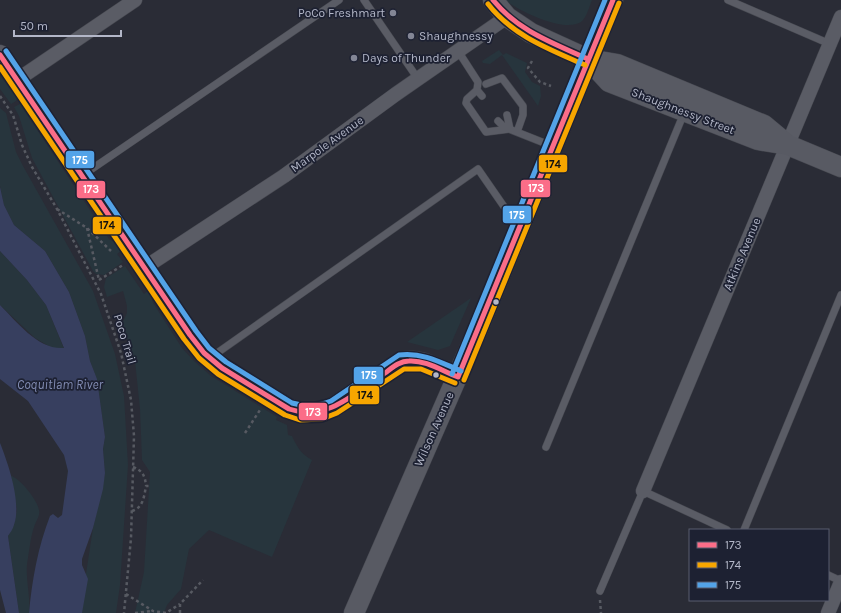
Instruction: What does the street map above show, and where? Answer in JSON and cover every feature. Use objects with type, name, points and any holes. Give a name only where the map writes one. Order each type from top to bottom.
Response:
[{"type":"street","points":[[17,80],[135,0]]},
{"type":"street","name":"Shaughnessy Street","points":[[492,0],[507,17],[532,33],[588,59],[617,64],[764,125],[788,144],[841,167]]},
{"type":"street","name":"Wilson Avenue","points":[[354,613],[458,377],[613,0]]},
{"type":"street","name":"Marpole Avenue","points":[[144,268],[284,176],[507,17]]},
{"type":"street","name":"Atkins Avenue","points":[[643,491],[841,17]]},
{"type":"street","points":[[0,55],[194,342],[209,359],[289,409],[310,414],[334,407],[390,368],[405,360],[419,360],[458,377]]},
{"type":"street","name":"Shaughnessy Street","points":[[588,59],[610,82],[758,140],[788,144]]},
{"type":"street","points":[[834,609],[841,581]]},
{"type":"lane","points":[[82,176],[339,0]]},
{"type":"lane","points":[[364,0],[418,79]]},
{"type":"lane","points":[[728,0],[830,44]]},
{"type":"lane","points":[[458,51],[478,82],[479,93],[467,100],[466,103],[484,129],[490,132],[510,129]]},
{"type":"lane","points":[[478,82],[488,87],[502,78],[522,104],[524,115],[517,132]]},
{"type":"lane","points":[[546,447],[685,112]]},
{"type":"lane","points":[[507,115],[510,129]]},
{"type":"lane","points":[[498,121],[510,129],[553,146]]},
{"type":"lane","points":[[209,359],[478,169],[505,208],[524,216]]},
{"type":"lane","points":[[744,529],[841,294]]},
{"type":"lane","points":[[600,591],[643,491],[725,529]]},
{"type":"lane","points":[[829,575],[841,581]]},
{"type":"path","points":[[532,61],[528,68],[540,82],[551,86]]},
{"type":"path","name":"Poco Trail","points":[[0,96],[13,115],[26,156],[57,209],[96,282],[121,353],[131,400],[134,436],[132,511],[124,613]]},
{"type":"path","points":[[9,108],[12,105]]},
{"type":"path","points":[[57,209],[87,228],[116,256]]},
{"type":"path","points":[[87,228],[99,280]]},
{"type":"path","points":[[96,282],[126,263]]},
{"type":"path","points":[[245,433],[259,410],[265,412]]},
{"type":"path","points":[[132,511],[141,506],[147,486],[144,475],[140,470],[133,467]]},
{"type":"path","points":[[135,613],[153,611],[166,613],[180,604],[202,580]]},
{"type":"path","points":[[126,593],[153,611]]},
{"type":"path","points":[[180,604],[180,613]]},
{"type":"shaded area","points":[[505,0],[592,0],[586,15],[581,22],[573,25],[564,25],[553,23],[531,15]]},
{"type":"shaded area","points":[[499,50],[503,55],[506,53],[527,63],[525,72],[532,82],[540,86],[541,96],[538,106],[502,55],[490,64],[483,63],[482,61]]},
{"type":"shaded area","points":[[0,75],[17,98],[16,101],[11,104],[0,89]]},
{"type":"shaded area","points":[[20,104],[109,239],[117,244],[122,250],[117,254],[123,262],[104,275],[96,274],[93,271],[32,158],[19,116],[14,107]]},
{"type":"shaded area","points":[[0,108],[6,113],[16,152],[23,166],[93,291],[115,354],[124,396],[128,465],[120,585],[116,613],[80,613],[93,528],[105,473],[103,449],[105,437],[97,380],[90,361],[85,336],[69,292],[45,251],[14,225],[4,205],[0,186]]},
{"type":"shaded area","points":[[0,251],[27,280],[46,305],[64,349],[52,348],[35,338],[0,305]]},
{"type":"shaded area","points":[[125,266],[144,294],[149,290],[153,303],[182,348],[194,361],[211,376],[277,417],[276,420],[287,425],[288,435],[292,436],[300,450],[312,460],[272,557],[209,530],[189,549],[181,589],[167,605],[164,613],[135,613],[144,572],[150,472],[142,460],[140,409],[135,361],[122,324],[127,313],[127,306],[123,291],[107,297],[104,287],[106,278]]},
{"type":"shaded area","points":[[471,298],[450,346],[438,350],[407,342]]},
{"type":"shaded area","points":[[11,476],[19,481],[28,490],[38,506],[39,512],[39,516],[34,526],[27,565],[29,613],[19,613],[8,536],[14,525],[17,510]]},
{"type":"water","name":"Coquitlam River","points":[[0,187],[4,205],[14,225],[45,251],[69,292],[85,336],[90,361],[97,379],[105,437],[103,449],[105,473],[103,489],[93,528],[82,559],[82,565],[88,579],[82,613],[29,613],[34,576],[42,540],[50,516],[53,514],[58,518],[62,515],[68,471],[64,455],[28,401],[0,379],[0,305],[21,327],[37,340],[45,345],[64,348],[46,305],[27,280],[0,251]]},
{"type":"water","points":[[0,443],[7,461],[15,495],[16,516],[14,526],[8,536],[19,613],[6,613],[0,590]]},
{"type":"transit line","name":"173","points":[[493,0],[513,20],[525,28],[588,59]]},
{"type":"transit line","name":"175","points":[[452,374],[605,0]]},
{"type":"transit line","name":"173","points":[[458,377],[613,0]]},
{"type":"transit line","name":"174","points":[[464,380],[619,3]]},
{"type":"transit line","name":"174","points":[[488,4],[509,25],[520,33],[545,47],[585,65]]},
{"type":"transit line","name":"175","points":[[6,51],[196,331],[209,348],[226,362],[292,403],[307,405],[316,405],[331,401],[399,355],[407,354],[423,356],[461,371]]},
{"type":"transit line","name":"173","points":[[0,55],[190,335],[204,353],[222,368],[289,409],[303,412],[316,412],[328,409],[351,397],[396,365],[405,361],[422,362],[458,377]]},
{"type":"transit line","name":"174","points":[[0,67],[184,339],[199,358],[218,374],[285,415],[300,420],[322,419],[337,413],[404,369],[421,369],[455,383]]},
{"type":"place","name":"PoCo Freshmart","points":[[393,13]]},
{"type":"place","name":"Shaughnessy","points":[[411,36]]},
{"type":"place","name":"Days of Thunder","points":[[354,58]]}]
